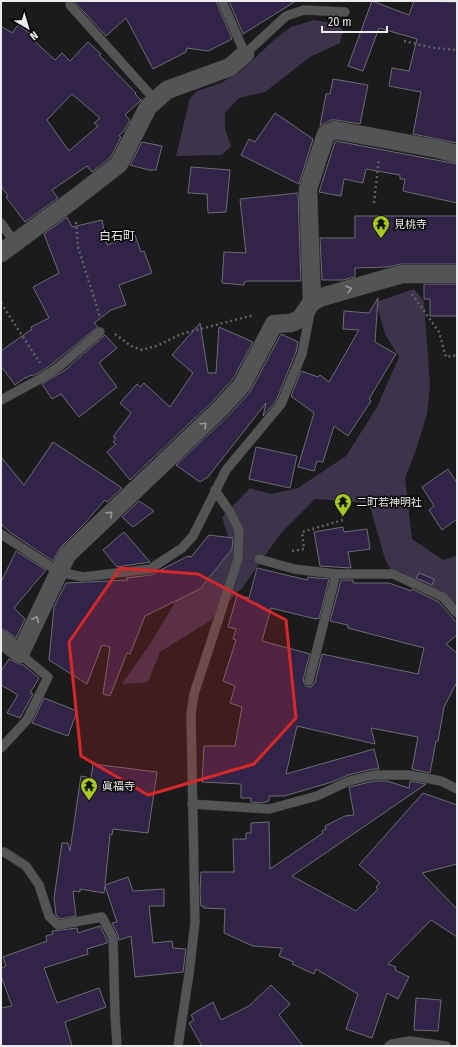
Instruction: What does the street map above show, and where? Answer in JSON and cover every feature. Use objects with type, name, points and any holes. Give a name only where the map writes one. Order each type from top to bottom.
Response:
[{"type":"street","points":[[8,248],[119,164],[148,107],[167,90],[230,67],[245,54]]},
{"type":"street","points":[[312,302],[308,189],[326,134],[335,130],[438,149],[457,154]]},
{"type":"street","points":[[1,639],[20,654],[67,555],[220,409],[242,385],[274,324],[292,324],[300,319],[312,302],[322,297],[402,274],[457,274]]},
{"type":"lane","points":[[222,1],[245,54],[286,16],[304,10],[345,12]]},
{"type":"lane","points":[[70,5],[155,100]]},
{"type":"lane","points":[[1,223],[8,248]]},
{"type":"lane","points":[[1,534],[59,572],[83,577],[150,569],[182,548],[193,536],[226,470],[281,404],[302,354],[312,302]]},
{"type":"lane","points":[[1,400],[47,375],[100,332]]},
{"type":"lane","points":[[178,1046],[195,922],[191,714],[194,694],[238,559],[239,530],[230,512],[215,490]]},
{"type":"lane","points":[[259,559],[294,569],[336,574],[393,574],[443,597],[457,614]]},
{"type":"lane","points":[[309,681],[336,574]]},
{"type":"lane","points":[[1,748],[27,720],[48,677],[20,654]]},
{"type":"lane","points":[[192,804],[269,809],[317,796],[349,781],[373,775],[409,775],[442,781],[457,788]]},
{"type":"lane","points":[[1,852],[4,852],[26,866],[39,885],[49,916],[58,925],[102,917],[113,938],[117,1046]]},
{"type":"lane","points":[[390,1046],[392,1044],[410,1041],[446,1046]]},
{"type":"path","points":[[404,41],[434,48],[457,50]]},
{"type":"path","points":[[374,203],[381,138]]},
{"type":"path","points":[[74,199],[78,247],[100,315],[100,332],[111,331],[131,346],[142,350],[181,334],[250,316],[274,324]]},
{"type":"path","points":[[402,274],[411,293],[439,332],[446,357],[457,355]]},
{"type":"path","points":[[1,303],[47,375]]},
{"type":"path","points":[[289,552],[304,549],[302,532],[343,520],[341,501]]},
{"type":"highlighted area","points":[[120,568],[198,574],[286,620],[296,718],[254,764],[148,795],[81,756],[69,642]]},
{"type":"shaded area","points":[[314,20],[337,24],[343,30],[340,43],[310,57],[265,92],[239,98],[225,113],[225,129],[231,146],[222,155],[176,156],[190,98],[197,91],[221,83],[242,70],[274,40],[291,27]]},
{"type":"shaded area","points":[[414,289],[424,301],[430,385],[427,414],[415,453],[405,478],[412,539],[443,560],[457,556],[457,603],[444,603],[425,582],[396,580],[385,559],[369,503],[315,499],[281,533],[243,587],[211,620],[160,652],[148,682],[122,684],[152,641],[180,594],[230,542],[222,517],[250,488],[271,494],[298,488],[346,456],[377,407],[399,357],[385,334],[376,302]]},
{"type":"building","points":[[74,1],[216,1],[232,39],[208,51],[187,48],[186,52],[153,69],[126,18],[106,36]]},
{"type":"building","points":[[229,1],[296,1],[243,34]]},
{"type":"building","points":[[372,1],[409,15],[414,1],[457,2],[457,143],[413,134],[421,92],[389,86],[392,68],[409,71],[417,39],[379,28],[363,71],[348,66]]},
{"type":"building","points":[[18,25],[32,35],[30,37],[55,60],[62,53],[70,61],[88,42],[101,54],[99,55],[141,100],[125,115],[130,120],[124,131],[119,136],[121,137],[111,157],[92,172],[87,166],[52,190],[58,198],[25,222],[6,197],[8,196],[1,186],[1,26],[12,33]],"holes":[[[72,94],[100,118],[94,123],[98,126],[69,151],[47,120]]]},
{"type":"building","points":[[333,79],[368,85],[360,124],[331,120],[320,126],[326,94],[330,94]]},
{"type":"building","points":[[275,113],[313,139],[299,184],[241,155],[249,139],[255,142]]},
{"type":"building","points":[[336,141],[457,164],[457,203],[403,191],[405,179],[400,179],[400,175],[366,169],[363,183],[344,179],[341,196],[319,192]]},
{"type":"building","points":[[142,142],[162,146],[156,170],[149,170],[130,165]]},
{"type":"building","points":[[191,167],[230,170],[226,212],[208,213],[207,194],[188,193]]},
{"type":"building","points":[[298,193],[301,281],[248,281],[244,282],[244,285],[222,283],[224,252],[246,253],[240,199]]},
{"type":"building","points":[[355,216],[457,216],[457,264],[402,264],[387,267],[355,268],[355,277],[343,280],[322,280],[320,238],[355,238]]},
{"type":"building","points":[[67,217],[72,227],[102,220],[107,245],[135,235],[141,252],[144,251],[152,273],[119,285],[126,305],[111,310],[94,323],[98,327],[44,370],[32,376],[26,377],[15,385],[1,366],[1,351],[32,329],[31,327],[49,318],[33,287],[59,273],[44,234]]},
{"type":"building","points":[[424,284],[457,284],[457,316],[430,316],[430,299],[424,299]]},
{"type":"building","points":[[378,298],[375,342],[396,354],[369,399],[371,401],[348,436],[334,426],[323,462],[317,461],[314,471],[298,467],[314,413],[291,396],[301,371],[318,377],[320,375],[329,382],[359,330],[343,329],[344,311],[369,313]]},
{"type":"building","points":[[200,323],[208,373],[216,373],[219,327],[253,342],[233,379],[212,402],[130,480],[107,452],[116,444],[113,442],[116,438],[113,437],[131,413],[120,403],[137,384],[140,387],[144,383],[170,407],[193,373],[172,355]]},
{"type":"building","points":[[281,334],[298,342],[296,352],[276,401],[263,416],[266,403],[208,477],[200,482],[176,465],[227,417],[250,392]]},
{"type":"building","points":[[105,335],[117,348],[99,363],[117,387],[79,417],[61,394],[52,399],[42,384],[65,370]]},
{"type":"building","points":[[53,442],[122,488],[107,502],[105,500],[60,548],[53,561],[11,533],[1,524],[1,457],[24,485]]},
{"type":"building","points":[[256,447],[297,456],[290,488],[249,479]]},
{"type":"building","points":[[448,469],[457,483],[457,519],[442,530],[429,510],[434,506],[422,487]]},
{"type":"building","points":[[139,501],[154,511],[133,527],[122,517]]},
{"type":"building","points":[[343,527],[344,532],[367,529],[370,549],[348,552],[351,568],[320,566],[314,532]]},
{"type":"building","points":[[124,532],[150,562],[117,567],[103,550]]},
{"type":"building","points":[[209,535],[233,538],[232,549],[200,589],[145,616],[130,654],[127,653],[110,696],[103,694],[110,647],[102,645],[87,684],[49,660],[54,607],[66,583],[128,580],[126,578],[151,575],[188,556],[191,557]]},
{"type":"building","points":[[16,551],[46,570],[14,608],[25,619],[16,638],[7,631],[1,629],[1,582]]},
{"type":"building","points":[[257,568],[307,580],[308,577],[329,579],[319,619],[271,608],[262,641],[310,654],[303,680],[305,685],[308,687],[311,687],[315,683],[322,654],[418,674],[424,648],[348,628],[348,625],[330,621],[341,580],[353,580],[353,583],[389,583],[411,591],[412,589],[439,602],[452,617],[457,623],[457,635],[446,644],[457,653],[457,682],[444,707],[430,773],[412,769],[418,737],[371,728],[375,744],[297,726],[286,774],[374,749],[379,769],[372,769],[348,775],[332,782],[284,796],[269,796],[269,801],[262,803],[251,802],[251,798],[241,798],[241,784],[202,782],[204,746],[235,746],[242,707],[230,703],[235,686],[223,681],[236,640],[233,639],[236,629],[228,627],[237,595],[249,598]]},
{"type":"building","points":[[419,573],[434,579],[432,585],[416,578]]},
{"type":"building","points":[[9,659],[22,664],[39,678],[30,693],[33,694],[20,718],[7,713],[18,695],[1,685],[1,671]]},
{"type":"building","points":[[44,698],[77,711],[68,736],[32,723]]},
{"type":"building","points":[[93,764],[157,772],[148,833],[113,829],[112,835],[110,834],[105,885],[128,877],[133,891],[164,889],[164,906],[149,906],[153,943],[172,941],[173,948],[186,949],[183,972],[135,977],[131,936],[119,940],[112,923],[117,922],[105,886],[104,893],[80,889],[80,892],[73,891],[76,916],[60,919],[56,915],[54,898],[62,843],[68,843],[70,851],[81,776],[91,778]]},
{"type":"building","points":[[374,781],[387,781],[409,788],[410,781],[426,784],[292,876],[356,911],[378,889],[376,887],[380,883],[359,865],[423,793],[457,805],[457,864],[422,873],[457,909],[457,937],[431,920],[388,964],[396,967],[395,970],[409,977],[398,999],[387,993],[372,1038],[346,1029],[358,994],[316,969],[314,974],[292,964],[294,962],[279,956],[282,948],[253,946],[224,933],[225,909],[204,908],[204,906],[201,906],[200,892],[201,872],[234,872],[233,839],[246,839],[246,833],[251,833],[251,823],[269,822],[270,869],[323,833],[322,831],[326,829],[325,826],[345,816],[354,815],[349,787]]},
{"type":"building","points":[[100,926],[107,943],[87,949],[88,954],[44,968],[57,1003],[99,988],[106,1007],[65,1022],[72,1046],[1,1046],[1,1008],[12,1006],[1,976],[1,968],[6,966],[3,957],[47,941],[46,936],[53,934],[52,931],[77,928],[78,933]]},
{"type":"building","points":[[271,985],[290,1004],[279,1015],[303,1046],[202,1046],[189,1023],[194,1020],[191,1015],[213,1002],[221,1020],[249,1006]]},
{"type":"building","points":[[416,998],[441,1000],[438,1031],[414,1030]]},
{"type":"place","name":"見桃寺","points":[[381,239]]},
{"type":"place","name":"二町若神明社","points":[[343,517]]},
{"type":"place","name":"眞福寺","points":[[89,801]]},
{"type":"district","name":"白石町","points":[[117,236]]}]
